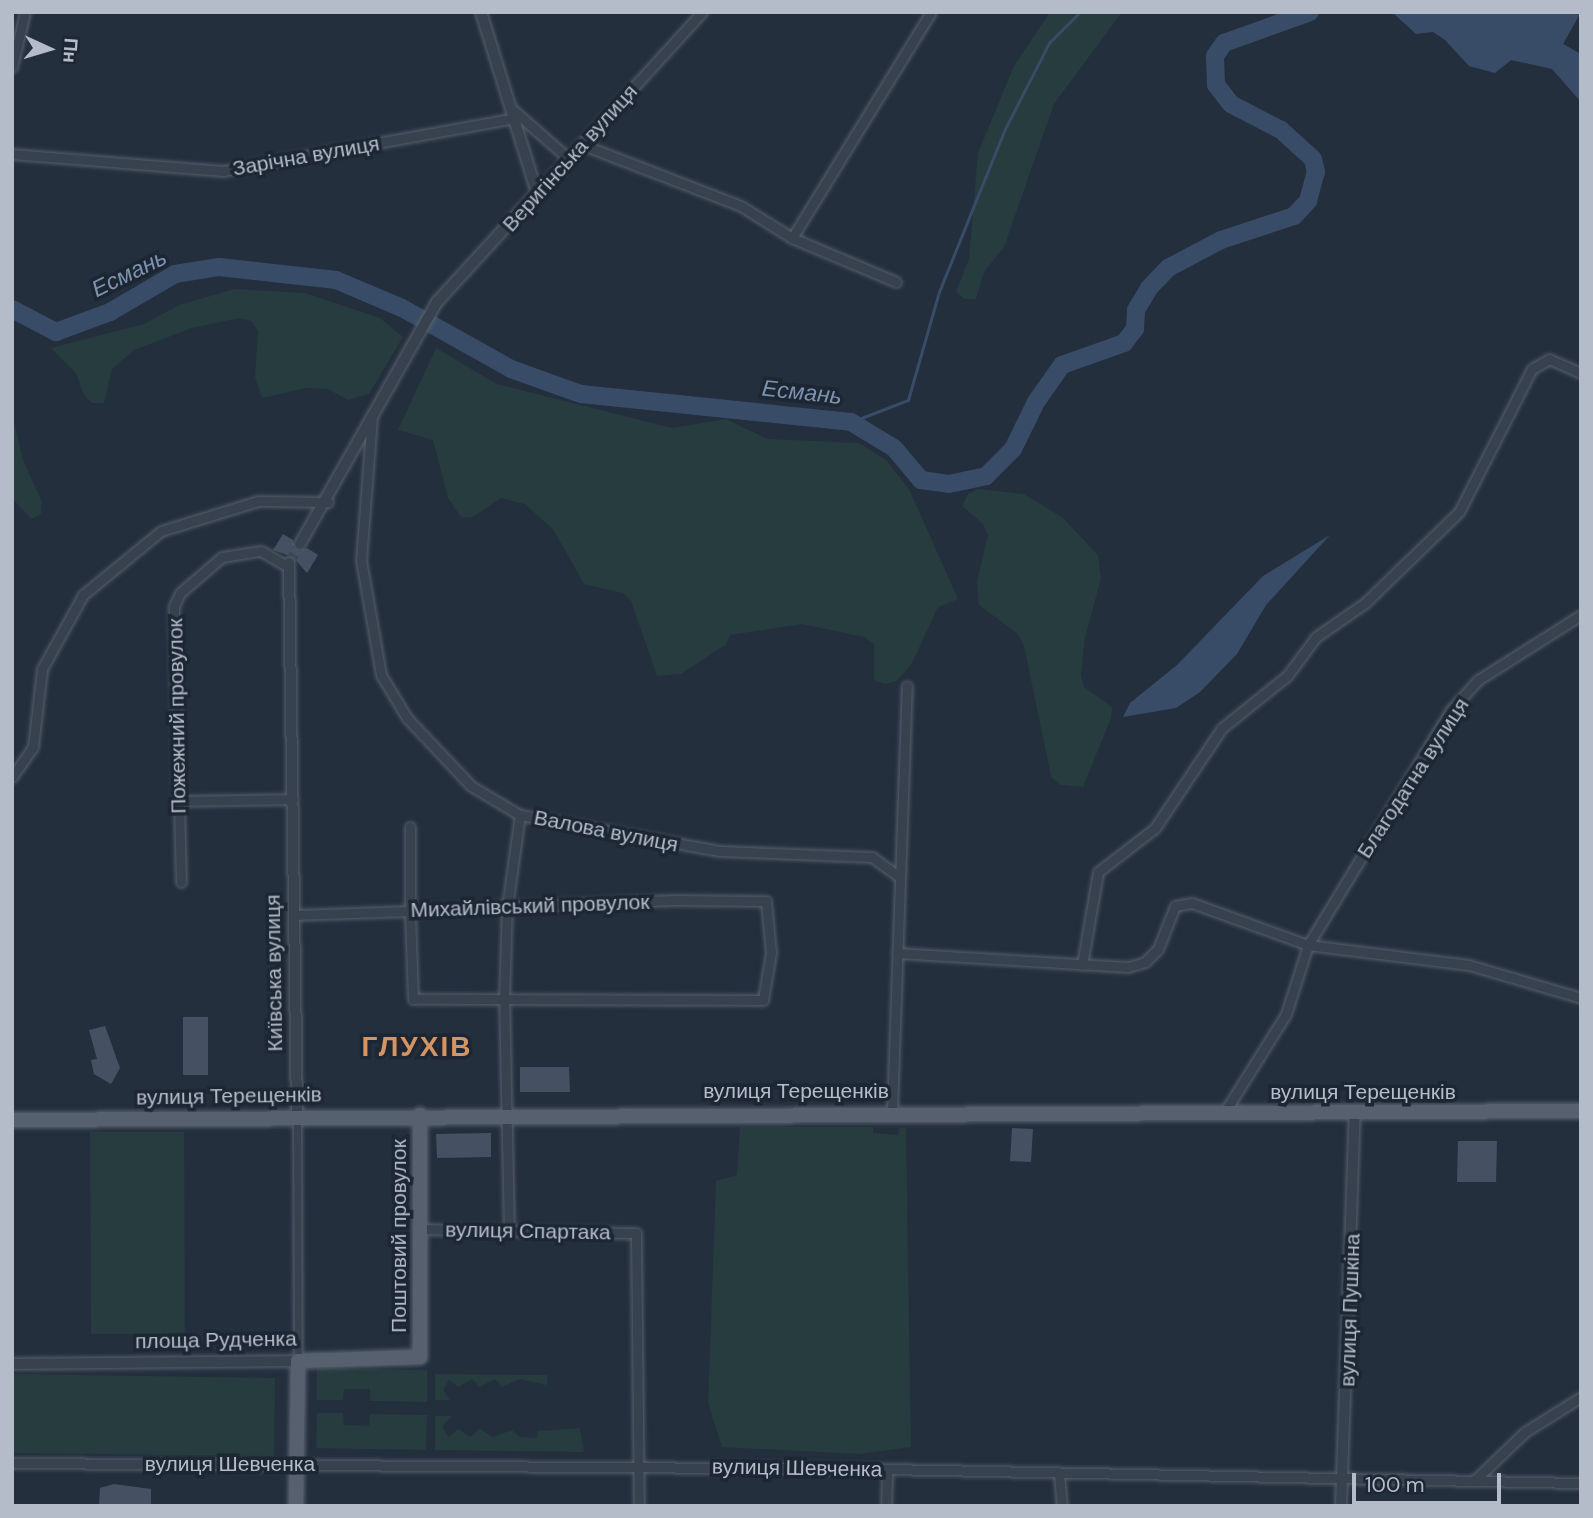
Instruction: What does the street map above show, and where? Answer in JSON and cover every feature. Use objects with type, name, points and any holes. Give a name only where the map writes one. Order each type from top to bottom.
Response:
[{"type":"main road","name":"вулиця Терещенків","points":[[12,1120],[892,1111],[1355,1114],[1581,1111]]},
{"type":"main road","name":"Поштовий провулок","points":[[420,1115],[420,1357]]},
{"type":"main road","name":"площа Рудченка","points":[[298,1360],[420,1357]]},
{"type":"main road","name":"Київська вулиця","points":[[296,1506],[298,1360]]},
{"type":"street","points":[[12,67],[25,12]]},
{"type":"street","points":[[481,12],[537,193]]},
{"type":"street","name":"Веригінська вулиця","points":[[372,413],[437,302],[702,12]]},
{"type":"street","points":[[792,239],[931,12]]},
{"type":"street","points":[[512,113],[569,159]]},
{"type":"street","name":"Зарічна вулиця","points":[[12,154],[223,171],[512,113]]},
{"type":"street","points":[[583,145],[741,206],[792,239],[897,282]]},
{"type":"street","points":[[1082,965],[1098,872],[1155,828],[1222,728],[1287,676],[1316,637],[1365,603],[1459,512],[1532,369],[1549,359],[1581,373]]},
{"type":"street","points":[[300,544],[328,502],[372,413]]},
{"type":"street","name":"Валова вулиця","points":[[372,413],[361,560],[381,675],[437,755],[471,786],[520,815],[720,851],[872,857],[898,876]]},
{"type":"street","points":[[12,778],[33,747],[42,670],[83,595],[161,531],[258,501],[328,502]]},
{"type":"street","name":"Пожежний провулок","points":[[181,881],[174,621],[180,593],[222,557],[245,550],[261,551],[288,565]]},
{"type":"street","name":"Київська вулиця","points":[[288,565],[295,915],[298,1360]]},
{"type":"street","name":"Благодатна вулиця","points":[[1224,1113],[1286,1014],[1308,945],[1450,710],[1478,680],[1581,615]]},
{"type":"street","points":[[892,1111],[898,876],[907,686]]},
{"type":"street","points":[[180,801],[293,800]]},
{"type":"street","points":[[509,1231],[504,1115],[504,1000],[507,907],[520,815]]},
{"type":"street","points":[[410,827],[414,999],[504,1000]]},
{"type":"street","name":"Михайлівський провулок","points":[[295,915],[766,901],[771,953],[763,1000],[504,1000]]},
{"type":"street","points":[[897,953],[1082,965],[1145,962],[1158,949],[1175,906],[1192,903],[1308,945],[1469,965],[1581,998]]},
{"type":"street","name":"вулиця Пушкіна","points":[[1341,1506],[1355,1114]]},
{"type":"street","name":"вулиця Спартака","points":[[420,1229],[636,1233],[642,1466]]},
{"type":"street","name":"площа Рудченка","points":[[12,1364],[298,1360]]},
{"type":"street","points":[[1474,1481],[1525,1432],[1581,1397]]},
{"type":"street","name":"вулиця Шевченка","points":[[12,1463],[887,1469],[1343,1482],[1581,1483]]},
{"type":"street","points":[[639,1506],[642,1466]]},
{"type":"street","points":[[886,1506],[887,1469]]},
{"type":"street","points":[[1059,1475],[1062,1506]]},
{"type":"green space","points":[[1050,12],[1122,12],[1054,104],[1004,247],[984,272],[976,299],[965,299],[956,292],[969,259],[978,153],[1014,66]]},
{"type":"green space","points":[[235,289],[305,293],[380,318],[403,337],[369,394],[348,400],[328,389],[306,388],[262,398],[255,377],[258,331],[251,321],[239,318],[192,328],[134,350],[112,369],[104,403],[92,403],[84,395],[76,373],[51,348],[144,324],[179,305]]},
{"type":"green space","points":[[436,348],[497,384],[672,428],[726,419],[767,439],[859,443],[886,460],[909,489],[958,599],[938,607],[912,663],[897,681],[885,684],[874,680],[874,644],[864,637],[802,624],[730,635],[725,645],[681,674],[657,676],[631,601],[623,593],[584,584],[553,529],[525,504],[501,498],[471,518],[461,517],[448,498],[433,440],[398,430]]},
{"type":"green space","points":[[12,414],[23,460],[42,502],[41,514],[31,519],[12,498]]},
{"type":"green space","points":[[978,489],[1024,494],[1063,518],[1098,555],[1101,578],[1085,638],[1081,675],[1084,687],[1112,707],[1111,718],[1083,787],[1060,785],[1051,776],[1024,646],[1018,634],[979,605],[977,581],[988,535],[982,523],[962,506],[968,494]]},
{"type":"green space","points":[[740,1127],[873,1127],[873,1133],[898,1135],[899,1128],[906,1128],[911,1447],[859,1454],[722,1447],[708,1403],[716,1181],[737,1175]]},
{"type":"green space","points":[[90,1132],[184,1132],[185,1334],[91,1334]]},
{"type":"green space","points":[[317,1368],[427,1370],[427,1402],[370,1401],[370,1389],[344,1389],[343,1400],[317,1400]]},
{"type":"green space","points":[[12,1374],[275,1378],[274,1456],[12,1453]]},
{"type":"green space","points":[[435,1374],[547,1375],[547,1385],[520,1379],[502,1387],[495,1379],[479,1387],[472,1379],[458,1387],[449,1380],[443,1390],[450,1400],[435,1400]]},
{"type":"green space","points":[[317,1413],[343,1413],[344,1425],[369,1426],[370,1414],[427,1415],[426,1450],[316,1448]]},
{"type":"green space","points":[[435,1416],[452,1416],[442,1427],[449,1437],[458,1429],[470,1437],[480,1429],[493,1437],[512,1430],[520,1437],[537,1438],[538,1431],[580,1428],[584,1452],[435,1450]]},
{"type":"water","points":[[1392,12],[1581,12],[1563,44],[1581,54],[1581,102],[1552,69],[1511,60],[1495,73],[1469,66],[1445,40],[1433,32],[1416,34]]},
{"type":"water","points":[[1330,535],[1266,605],[1237,654],[1200,692],[1176,708],[1123,717],[1130,703],[1177,665],[1263,576]]},
{"type":"building","points":[[283,534],[293,540],[296,550],[307,548],[318,555],[307,573],[293,557],[273,550]]},
{"type":"building","points":[[183,1017],[208,1017],[208,1075],[183,1075]]},
{"type":"building","points":[[105,1026],[120,1068],[111,1084],[94,1074],[91,1060],[97,1059],[89,1030]]},
{"type":"building","points":[[520,1067],[569,1067],[570,1092],[520,1092]]},
{"type":"building","points":[[1012,1128],[1033,1129],[1031,1162],[1010,1161]]},
{"type":"building","points":[[491,1133],[491,1157],[437,1158],[436,1134]]},
{"type":"building","points":[[1458,1141],[1497,1141],[1496,1182],[1457,1182]]},
{"type":"building","points":[[114,1484],[151,1489],[151,1506],[99,1506],[100,1488]]},
{"type":"waterway","points":[[851,422],[908,400],[939,292],[1005,129],[1049,43],[1080,12]]},
{"type":"waterway","name":"Есмань","points":[[12,309],[56,332],[110,312],[175,274],[219,267],[336,280],[402,308],[511,369],[581,394],[851,422],[894,448],[921,480],[949,484],[986,476],[1013,449],[1036,402],[1062,365],[1124,343],[1135,329],[1136,310],[1149,288],[1168,268],[1221,240],[1294,216],[1308,201],[1316,172],[1313,159],[1281,130],[1231,104],[1216,85],[1215,56],[1224,43],[1310,12]]},
{"type":"tunnel","points":[[289,563],[300,544]]},
{"type":"district","name":"ГЛУХІВ","points":[[417,1047]]}]
